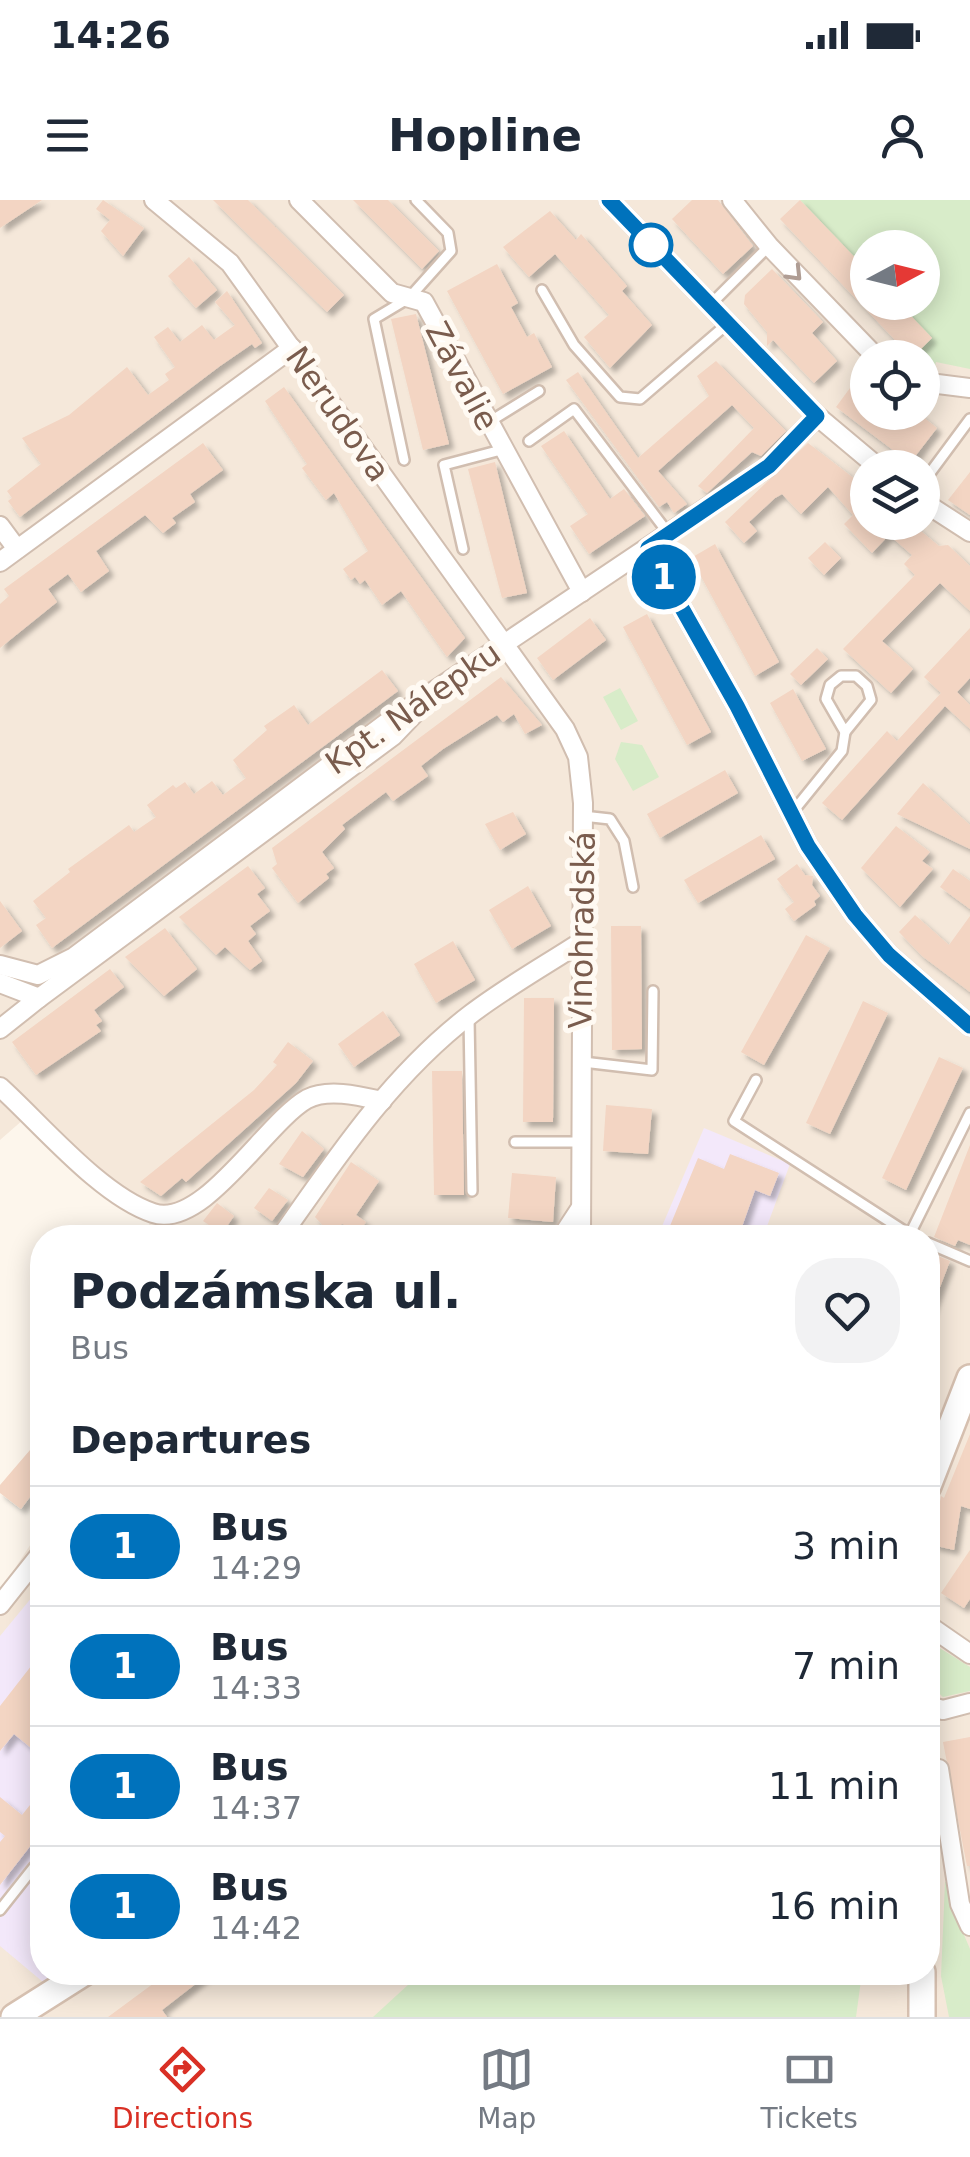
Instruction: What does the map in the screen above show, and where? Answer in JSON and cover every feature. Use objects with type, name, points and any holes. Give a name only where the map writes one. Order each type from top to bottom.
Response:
[{"type":"main road","points":[[940,1455],[970,1378]]},
{"type":"main road","points":[[14,2017],[64,1985]]},
{"type":"main road","points":[[922,1985],[922,2016]]},
{"type":"street","name":"Nerudova","points":[[154,200],[230,263],[503,646]]},
{"type":"street","name":"Závalie","points":[[299,200],[392,293],[424,302],[487,424],[582,592]]},
{"type":"street","points":[[609,200],[708,307],[817,416],[858,450]]},
{"type":"street","points":[[732,200],[769,246],[860,340]]},
{"type":"street","points":[[0,562],[292,348]]},
{"type":"street","points":[[940,384],[970,388]]},
{"type":"street","name":"Kpt. Nálepku","points":[[0,966],[38,975],[74,957],[385,724],[769,466],[817,416]]},
{"type":"street","points":[[940,512],[970,532]]},
{"type":"street","points":[[0,526],[18,549]]},
{"type":"street","points":[[648,548],[808,846],[855,915],[889,955],[970,1026]]},
{"type":"street","name":"Vinohradská","points":[[503,646],[565,729],[578,757],[583,816],[581,1225]]},
{"type":"street","points":[[0,1028],[394,736],[426,700]]},
{"type":"street","points":[[290,1225],[382,1101],[469,1015],[581,942]]},
{"type":"street","points":[[0,983],[40,998]]},
{"type":"street","points":[[0,1087],[107,1185],[154,1214],[189,1210],[308,1098],[350,1093],[382,1101]]},
{"type":"street","points":[[569,1225],[580,1208]]},
{"type":"street","points":[[0,1605],[30,1567]]},
{"type":"street","points":[[940,1633],[970,1654]]},
{"type":"street","points":[[940,1709],[970,1703]]},
{"type":"street","points":[[940,1775],[960,1904],[970,1926]]},
{"type":"lane","points":[[404,460],[374,319],[408,298],[451,251],[448,233],[416,200]]},
{"type":"lane","points":[[708,307],[769,246]]},
{"type":"lane","points":[[542,290],[574,344],[620,396],[640,399],[726,325]]},
{"type":"lane","points":[[487,424],[539,391]]},
{"type":"lane","points":[[529,441],[574,409],[668,533]]},
{"type":"lane","points":[[940,459],[970,419]]},
{"type":"lane","points":[[464,549],[444,465],[502,450]]},
{"type":"lane","points":[[792,814],[842,751],[846,732],[871,700],[862,680],[848,675],[835,680],[826,699],[846,732]]},
{"type":"lane","points":[[583,816],[610,819],[624,841],[633,887]]},
{"type":"lane","points":[[580,1062],[652,1070],[653,991]]},
{"type":"lane","points":[[469,1015],[472,1191]]},
{"type":"lane","points":[[756,1080],[734,1120],[893,1225]]},
{"type":"lane","points":[[917,1225],[970,1114]]},
{"type":"lane","points":[[515,1142],[580,1142]]},
{"type":"lane","points":[[940,1248],[970,1261]]},
{"type":"lane","points":[[0,1910],[30,1872]]},
{"type":"shaded area","points":[[0,200],[970,200],[970,2017],[0,2017],[0,1591],[30,1545],[30,1985],[940,1985],[940,1225],[149,1225],[151,1221],[100,1193],[24,1119],[0,1140]]},
{"type":"shaded area","points":[[704,1128],[790,1164],[767,1225],[663,1225]]},
{"type":"shaded area","points":[[30,1600],[30,1971],[0,1946],[0,1636]]},
{"type":"green space","points":[[800,200],[970,200],[970,369],[940,363],[940,340],[930,340],[915,320],[940,320],[940,230],[850,230],[850,253]]},
{"type":"green space","points":[[620,688],[638,721],[621,730],[603,697]]},
{"type":"green space","points":[[621,742],[642,745],[659,777],[633,791],[615,759]]},
{"type":"green space","points":[[940,1648],[970,1667],[970,1691],[943,1697]]},
{"type":"green space","points":[[945,1882],[949,1882],[953,1909],[970,1949],[970,2017],[949,2017],[941,1976]]},
{"type":"green space","points":[[407,1985],[860,1985],[856,2017],[373,2017]]},
{"type":"building","points":[[0,200],[42,200],[0,228]]},
{"type":"building","points":[[103,200],[144,228],[123,256],[101,231],[110,220],[96,209]]},
{"type":"building","points":[[213,200],[248,200],[344,295],[327,312]]},
{"type":"building","points":[[353,200],[388,200],[439,251],[422,269]]},
{"type":"building","points":[[692,200],[718,200],[753,246],[723,274],[672,219]]},
{"type":"building","points":[[800,200],[850,252],[850,293],[780,219]]},
{"type":"building","points":[[550,211],[576,240],[581,234],[627,286],[622,291],[652,325],[610,368],[584,337],[609,315],[555,254],[529,277],[503,247]]},
{"type":"building","points":[[189,257],[217,290],[196,308],[168,276]]},
{"type":"building","points":[[497,264],[518,303],[511,307],[527,337],[534,333],[552,367],[503,394],[447,291]]},
{"type":"building","points":[[772,269],[823,322],[812,333],[837,361],[814,383],[773,340],[767,346],[767,332],[744,304],[745,295]]},
{"type":"building","points":[[227,291],[262,343],[255,348],[252,344],[220,366],[20,517],[8,501],[12,498],[7,491],[41,464],[22,438],[69,415],[127,367],[148,395],[169,380],[165,374],[175,367],[154,337],[168,327],[180,342],[202,325],[214,340],[235,325],[215,302]]},
{"type":"building","points":[[416,314],[449,444],[423,450],[391,319]]},
{"type":"building","points":[[876,320],[915,320],[932,338],[930,340],[895,340]]},
{"type":"building","points":[[716,361],[786,431],[761,456],[752,452],[707,493],[698,486],[754,428],[732,405],[658,471],[687,504],[674,513],[667,502],[659,507],[566,380],[578,372],[638,458],[709,396],[697,376]]},
{"type":"building","points":[[284,387],[465,638],[447,657],[401,591],[382,605],[365,580],[360,584],[355,577],[351,580],[343,569],[368,551],[334,493],[326,500],[302,468],[307,464],[265,401]]},
{"type":"building","points":[[850,388],[850,418],[836,407]]},
{"type":"building","points":[[866,430],[935,430],[920,450],[893,450]]},
{"type":"building","points":[[564,431],[610,499],[624,489],[645,516],[589,554],[570,526],[588,514],[541,446]]},
{"type":"building","points":[[203,443],[223,470],[190,494],[195,502],[172,518],[176,523],[163,533],[145,515],[96,551],[109,571],[81,592],[68,574],[48,589],[57,602],[0,648],[0,604],[9,596],[4,589]]},
{"type":"building","points":[[808,443],[850,475],[850,512],[828,487],[801,514],[782,494],[775,498],[749,522],[757,531],[744,543],[725,522]]},
{"type":"building","points":[[495,462],[527,593],[502,598],[468,469]]},
{"type":"building","points":[[970,472],[970,515],[948,500]]},
{"type":"building","points":[[859,540],[884,540],[872,553]]},
{"type":"building","points":[[895,540],[932,540],[939,546],[948,545],[970,566],[970,611],[940,583],[882,641],[913,669],[891,693],[843,649],[915,575],[904,564],[912,555]]},
{"type":"building","points":[[825,542],[841,558],[824,575],[808,558]]},
{"type":"building","points":[[715,544],[779,662],[755,676],[691,558]]},
{"type":"building","points":[[647,614],[711,732],[687,745],[623,627]]},
{"type":"building","points":[[590,618],[606,640],[553,680],[537,658]]},
{"type":"building","points":[[970,628],[970,678],[957,692],[970,705],[970,729],[945,706],[842,820],[822,803],[887,731],[897,741],[941,693],[924,677]]},
{"type":"building","points":[[817,648],[828,659],[801,685],[790,674]]},
{"type":"building","points":[[382,670],[398,691],[52,948],[36,925],[46,918],[33,901],[70,872],[68,869],[129,825],[134,832],[156,817],[147,805],[173,785],[176,788],[185,782],[194,794],[212,781],[223,795],[246,778],[233,760],[267,730],[264,726],[294,705],[308,725]]},
{"type":"building","points":[[501,677],[542,725],[525,734],[514,714],[503,722],[497,715],[443,749],[421,766],[428,776],[393,801],[386,792],[342,825],[345,829],[322,852],[334,868],[326,874],[329,878],[298,903],[272,868],[277,864],[272,848]]},
{"type":"building","points":[[793,689],[826,749],[802,761],[770,703]]},
{"type":"building","points":[[725,770],[738,793],[660,838],[647,814]]},
{"type":"building","points":[[923,783],[970,825],[970,849],[897,814]]},
{"type":"building","points":[[513,812],[526,834],[500,850],[485,824]]},
{"type":"building","points":[[896,826],[930,852],[922,861],[933,869],[900,907],[861,868]]},
{"type":"building","points":[[761,835],[775,859],[698,903],[684,880]]},
{"type":"building","points":[[797,864],[805,875],[813,876],[812,885],[820,896],[814,901],[816,905],[794,921],[785,909],[794,902],[777,879]]},
{"type":"building","points":[[248,866],[265,888],[257,894],[270,911],[250,926],[256,934],[248,941],[262,961],[250,970],[225,947],[216,955],[179,917]]},
{"type":"building","points":[[953,869],[970,881],[970,909],[940,887]]},
{"type":"building","points":[[528,886],[551,926],[512,949],[489,910]]},
{"type":"building","points":[[0,901],[22,931],[0,948]]},
{"type":"building","points":[[915,915],[949,945],[970,916],[970,992],[922,956],[899,932]]},
{"type":"building","points":[[611,926],[641,926],[642,1049],[612,1050]]},
{"type":"building","points":[[165,928],[197,969],[164,996],[125,957]]},
{"type":"building","points":[[806,935],[830,948],[764,1065],[741,1052]]},
{"type":"building","points":[[453,941],[475,980],[436,1003],[414,964]]},
{"type":"building","points":[[110,969],[124,987],[94,1010],[102,1021],[96,1025],[101,1031],[36,1075],[12,1042]]},
{"type":"building","points":[[524,998],[554,998],[553,1122],[523,1122]]},
{"type":"building","points":[[863,1001],[888,1013],[830,1134],[806,1123]]},
{"type":"building","points":[[383,1011],[400,1035],[354,1067],[338,1044]]},
{"type":"building","points":[[288,1042],[313,1061],[296,1083],[186,1182],[182,1178],[161,1196],[140,1182],[254,1090],[277,1065],[273,1062]]},
{"type":"building","points":[[939,1057],[963,1068],[906,1190],[882,1178]]},
{"type":"building","points":[[432,1071],[462,1071],[464,1195],[434,1195]]},
{"type":"building","points":[[606,1105],[652,1109],[648,1154],[603,1151]]},
{"type":"building","points":[[302,1131],[324,1149],[303,1177],[279,1164]]},
{"type":"building","points":[[970,1145],[970,1245],[958,1240],[955,1246],[940,1240],[939,1225]]},
{"type":"building","points":[[730,1154],[779,1173],[770,1196],[755,1190],[743,1225],[670,1225],[698,1158],[724,1169]]},
{"type":"building","points":[[351,1162],[379,1181],[356,1215],[366,1222],[364,1225],[323,1225],[315,1217]]},
{"type":"building","points":[[512,1173],[556,1177],[553,1222],[508,1218]]},
{"type":"building","points":[[269,1188],[288,1200],[272,1221],[254,1208]]},
{"type":"building","points":[[217,1203],[234,1216],[228,1225],[203,1221]]},
{"type":"building","points":[[940,1257],[950,1261],[940,1287]]},
{"type":"building","points":[[970,1434],[970,1509],[961,1506],[954,1550],[940,1547],[940,1501],[941,1496],[944,1498]]},
{"type":"building","points":[[30,1450],[30,1497],[21,1509],[0,1493],[0,1485]]},
{"type":"building","points":[[970,1550],[970,1599],[964,1608],[941,1593]]},
{"type":"building","points":[[30,1667],[30,1747],[14,1734],[0,1751],[0,1706]]},
{"type":"building","points":[[970,1737],[970,1866],[967,1866],[943,1742]]},
{"type":"building","points":[[0,1797],[22,1815],[30,1805],[30,1846],[0,1885],[0,1842],[5,1836],[0,1832]]},
{"type":"building","points":[[151,1985],[194,1985],[162,2010],[167,2017],[108,2017]]},
{"type":"bus line","name":"1","points":[[609,200],[817,416],[769,466],[648,548],[737,706],[808,846],[855,915],[889,955],[970,1026]]}]
